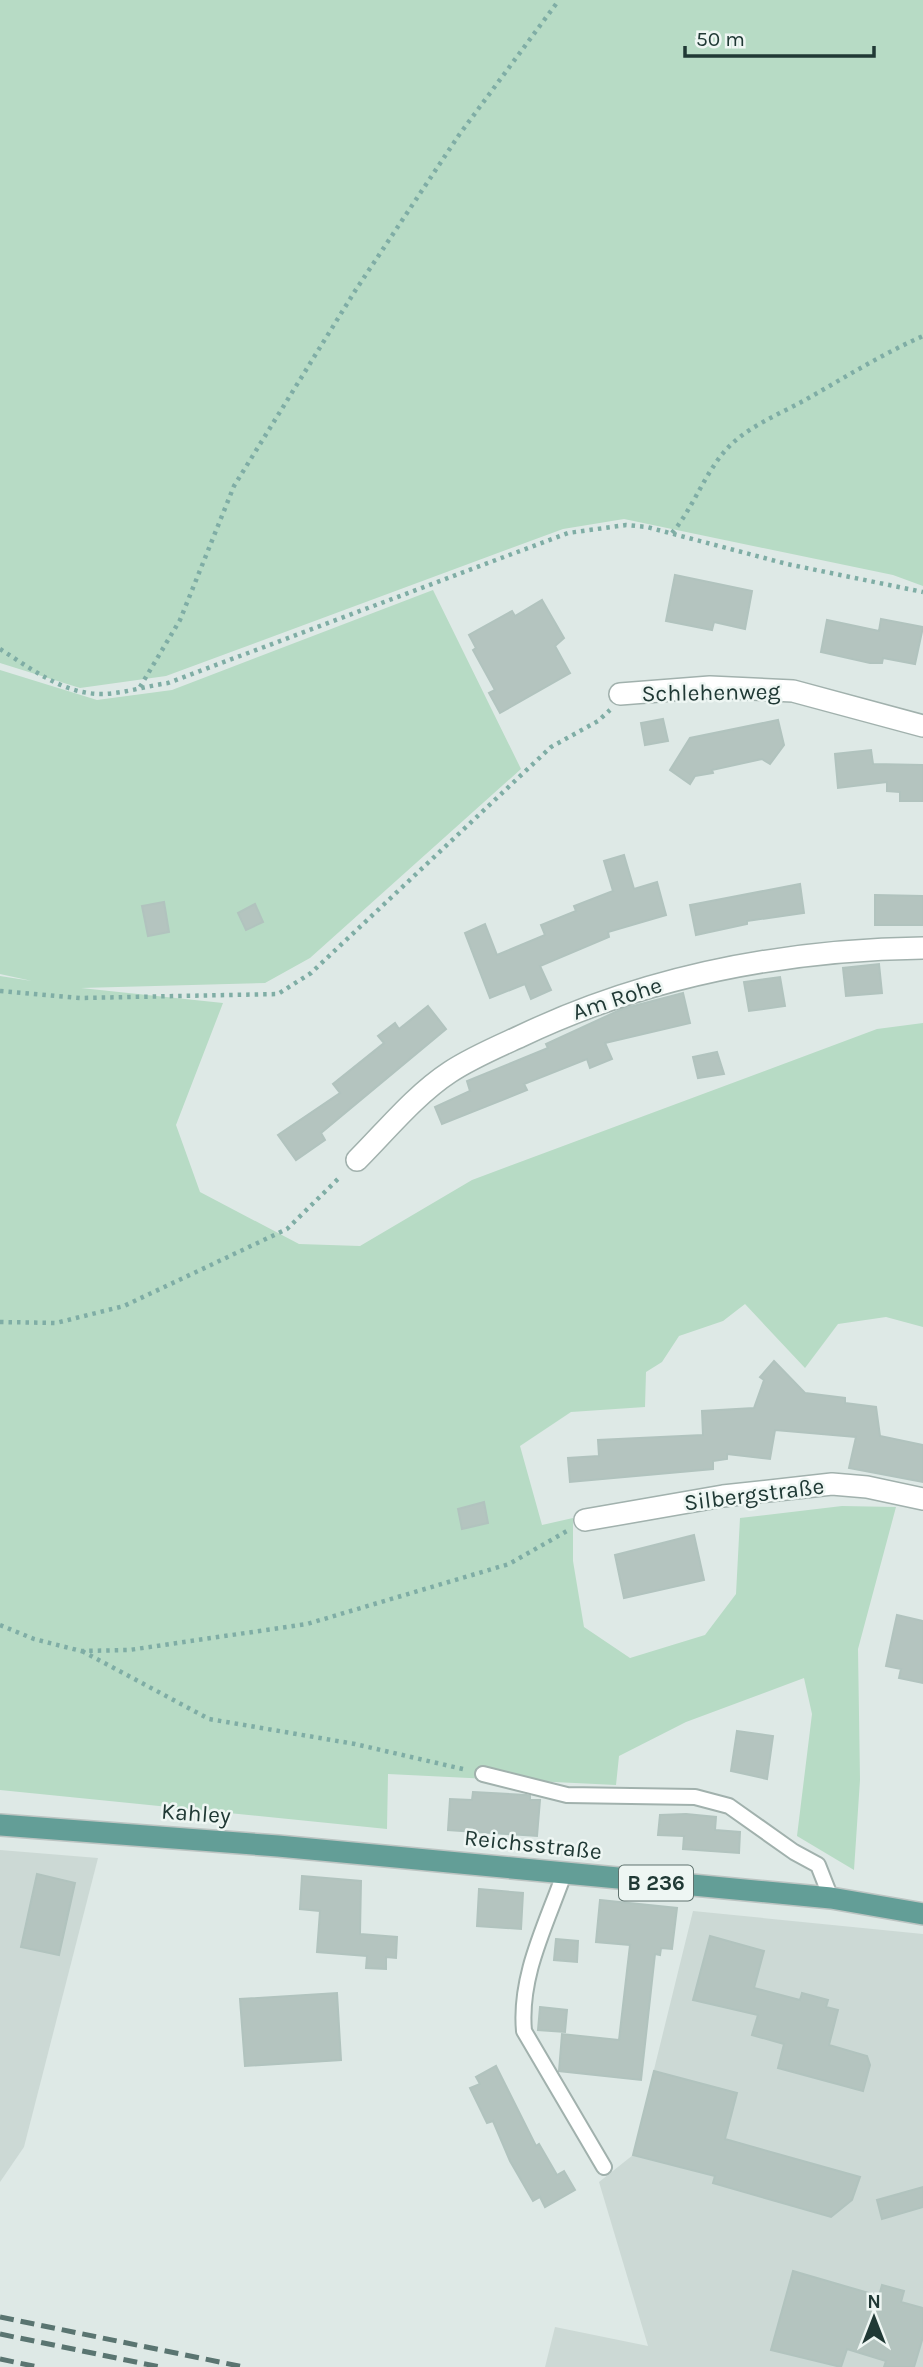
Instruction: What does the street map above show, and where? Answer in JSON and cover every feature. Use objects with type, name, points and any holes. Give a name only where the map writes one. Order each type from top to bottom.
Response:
[{"type":"main road","name":"Kahley","points":[[0,1825],[388,1856]]},
{"type":"main road","name":"Reichsstraße","points":[[388,1856],[831,1898],[923,1914]]},
{"type":"street","name":"Schlehenweg","points":[[623,694],[709,687],[793,691],[923,726]]},
{"type":"street","name":"Am Rohe","points":[[357,1160],[406,1109],[449,1073],[565,1015],[636,990],[713,969],[868,949],[923,948]]},
{"type":"street","name":"Silbergstraße","points":[[585,1520],[723,1496],[832,1484],[867,1487],[923,1499]]},
{"type":"lane","points":[[483,1774],[567,1795],[695,1797],[729,1805],[794,1852],[818,1865],[831,1898]]},
{"type":"lane","points":[[564,1874],[528,1972],[522,2009],[524,2031],[604,2167]]},
{"type":"path","points":[[139,688],[180,620],[241,475],[355,291],[459,135],[559,0]]},
{"type":"path","points":[[672,533],[691,511],[704,481],[725,451],[756,426],[885,353],[923,336]]},
{"type":"path","points":[[0,649],[57,685],[103,694],[139,688],[168,682],[568,533],[626,525],[672,533],[787,564],[923,592]]},
{"type":"path","points":[[0,991],[80,998],[278,994],[311,973],[551,747],[598,721],[623,694]]},
{"type":"path","points":[[0,1322],[56,1323],[124,1306],[287,1229],[357,1160]]},
{"type":"path","points":[[81,1651],[129,1650],[307,1624],[509,1564],[585,1520]]},
{"type":"path","points":[[0,1625],[34,1639],[81,1651],[209,1720],[355,1744],[483,1774]]},
{"type":"shaded area","points":[[0,1850],[98,1858],[24,2147],[0,2182]]},
{"type":"shaded area","points":[[693,1911],[923,1934],[923,2367],[545,2367],[555,2327],[648,2346],[599,2182],[633,2155]]},
{"type":"green space","points":[[0,0],[923,0],[923,586],[893,575],[624,519],[563,529],[166,676],[80,688],[0,663]]},
{"type":"green space","points":[[433,590],[521,769],[310,958],[265,983],[81,988],[223,1003],[176,1125],[200,1192],[299,1244],[360,1246],[472,1180],[877,1029],[923,1023],[923,1327],[886,1317],[838,1324],[805,1368],[745,1304],[723,1321],[679,1336],[662,1362],[646,1372],[645,1407],[571,1412],[520,1446],[542,1525],[573,1518],[573,1561],[584,1627],[630,1658],[705,1635],[736,1594],[740,1518],[842,1506],[896,1507],[858,1649],[860,1780],[854,1870],[797,1836],[812,1714],[804,1678],[686,1722],[619,1756],[616,1785],[388,1774],[387,1829],[0,1790],[0,976],[32,981],[0,974],[0,670],[97,700],[172,690]]},
{"type":"building","points":[[675,575],[752,591],[745,629],[714,622],[712,630],[666,621]]},
{"type":"building","points":[[542,600],[564,638],[555,646],[570,673],[500,713],[489,693],[495,690],[473,650],[476,648],[469,635],[512,611],[515,616]]},
{"type":"building","points":[[881,619],[923,627],[915,664],[883,658],[882,663],[870,663],[821,652],[827,620],[879,631]]},
{"type":"building","points":[[663,719],[668,741],[645,745],[641,723]]},
{"type":"building","points":[[778,720],[784,745],[770,764],[762,759],[712,770],[713,773],[695,776],[690,784],[670,770],[690,738]]},
{"type":"building","points":[[871,750],[873,764],[923,765],[923,801],[900,801],[900,792],[887,791],[887,782],[838,788],[835,754]]},
{"type":"building","points":[[624,855],[634,889],[657,882],[666,915],[608,932],[609,937],[540,966],[551,990],[531,999],[525,984],[490,998],[465,933],[485,924],[497,955],[545,935],[541,925],[576,911],[574,906],[613,891],[604,861]]},
{"type":"building","points":[[800,884],[804,913],[747,921],[747,924],[696,935],[690,905]]},
{"type":"building","points":[[875,895],[923,896],[923,925],[875,925]]},
{"type":"building","points":[[164,902],[169,932],[148,936],[142,906]]},
{"type":"building","points":[[255,904],[263,922],[246,930],[238,913]]},
{"type":"building","points":[[879,964],[882,993],[846,996],[843,968]]},
{"type":"building","points":[[780,977],[785,1006],[749,1011],[744,982]]},
{"type":"building","points":[[683,993],[690,1023],[605,1043],[612,1059],[590,1068],[587,1059],[524,1084],[527,1090],[442,1124],[435,1107],[470,1091],[467,1081],[548,1048],[546,1044],[622,1009]]},
{"type":"building","points":[[428,1006],[446,1029],[321,1133],[325,1140],[296,1160],[278,1135],[340,1093],[333,1084],[384,1043],[378,1036],[395,1023],[399,1029]]},
{"type":"building","points":[[717,1052],[724,1074],[698,1078],[693,1057]]},
{"type":"building","points":[[774,1361],[805,1393],[845,1398],[845,1403],[876,1407],[880,1436],[923,1445],[923,1482],[849,1468],[856,1437],[775,1430],[770,1459],[727,1454],[727,1459],[713,1461],[713,1469],[570,1482],[568,1458],[599,1456],[598,1440],[703,1435],[702,1411],[754,1408],[764,1380],[760,1377]]},
{"type":"building","points":[[484,1502],[488,1523],[462,1529],[458,1509]]},
{"type":"building","points":[[694,1535],[704,1580],[624,1598],[615,1555]]},
{"type":"building","points":[[897,1615],[923,1621],[923,1683],[899,1678],[901,1669],[886,1666]]},
{"type":"building","points":[[737,1731],[773,1736],[767,1779],[731,1771]]},
{"type":"building","points":[[473,1792],[526,1795],[530,1796],[530,1800],[540,1800],[537,1836],[448,1830],[450,1799],[472,1800]]},
{"type":"building","points":[[660,1815],[716,1817],[715,1830],[740,1832],[739,1853],[683,1849],[684,1836],[658,1835]]},
{"type":"building","points":[[37,1874],[75,1883],[59,1955],[21,1947]]},
{"type":"building","points":[[302,1876],[361,1881],[360,1934],[397,1937],[396,1958],[386,1957],[386,1969],[366,1968],[367,1956],[317,1952],[320,1911],[300,1909]]},
{"type":"building","points":[[479,1889],[523,1893],[521,1929],[477,1926]]},
{"type":"building","points":[[600,1900],[677,1908],[672,1949],[661,1948],[660,1955],[655,1954],[641,2080],[559,2071],[562,2034],[619,2040],[630,1945],[596,1942]]},
{"type":"building","points":[[710,1936],[764,1951],[754,1988],[800,2000],[802,1993],[828,2000],[826,2007],[838,2010],[829,2045],[867,2056],[870,2065],[863,2091],[778,2068],[784,2044],[752,2035],[758,2015],[693,2000]]},
{"type":"building","points":[[556,1939],[578,1941],[577,1962],[554,1960]]},
{"type":"building","points":[[337,1993],[341,2060],[245,2066],[240,1999]]},
{"type":"building","points":[[540,2007],[567,2010],[565,2032],[538,2030]]},
{"type":"building","points":[[496,2066],[536,2146],[539,2144],[557,2175],[564,2171],[575,2190],[545,2207],[540,2197],[533,2201],[510,2161],[493,2121],[487,2123],[470,2088],[480,2084],[476,2077]]},
{"type":"building","points":[[654,2071],[737,2093],[725,2139],[860,2177],[852,2200],[831,2217],[713,2183],[715,2176],[633,2155]]},
{"type":"building","points":[[923,2187],[923,2207],[882,2219],[877,2200]]},
{"type":"building","points":[[793,2271],[879,2296],[882,2285],[904,2291],[901,2302],[923,2308],[923,2337],[914,2367],[884,2367],[886,2361],[847,2349],[841,2367],[771,2350]]},
{"type":"railway","points":[[0,2317],[244,2367]]},
{"type":"railway","points":[[0,2334],[160,2367]]},
{"type":"railway","points":[[0,2359],[38,2367]]}]
